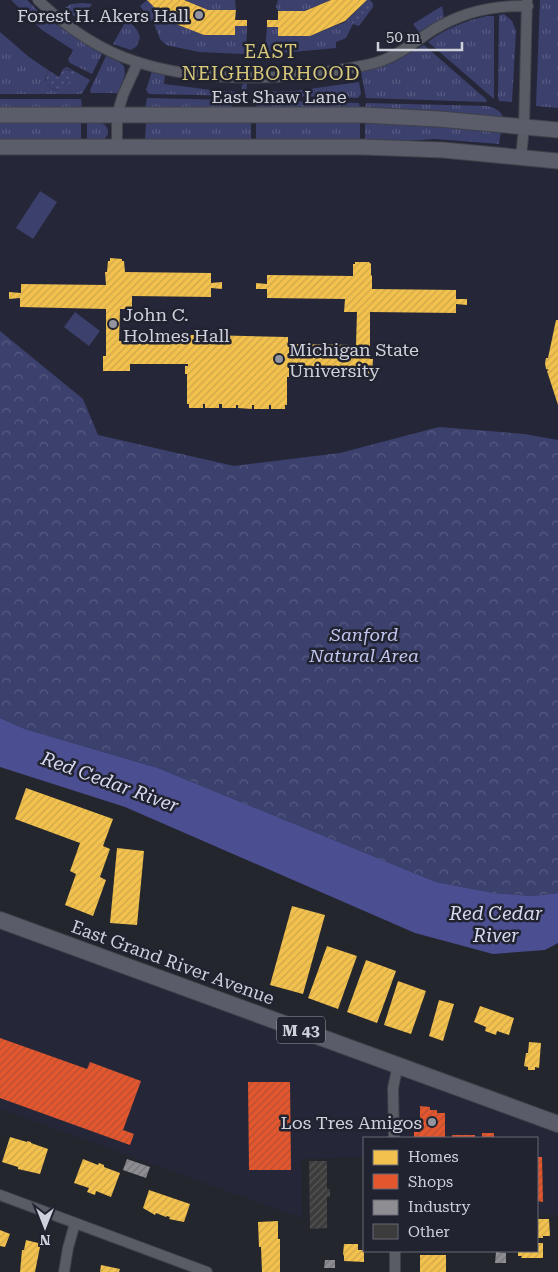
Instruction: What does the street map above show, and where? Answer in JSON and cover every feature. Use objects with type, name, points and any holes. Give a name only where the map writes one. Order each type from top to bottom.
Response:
[{"type":"main road","name":"East Grand River Avenue","points":[[0,920],[558,1124]]},
{"type":"street","points":[[38,0],[59,19],[90,40],[108,50],[138,62],[178,70],[226,76],[282,77],[332,72],[380,61],[396,54],[443,24],[466,14],[528,2],[524,127],[521,157]]},
{"type":"street","points":[[117,147],[117,115],[123,95],[138,62]]},
{"type":"street","name":"East Shaw Lane","points":[[0,115],[363,115],[440,119],[558,130]]},
{"type":"street","points":[[0,146],[373,148],[443,150],[558,161]]},
{"type":"street","points":[[394,1137],[393,1088],[398,1066]]},
{"type":"street","points":[[0,1195],[207,1272]]},
{"type":"street","points":[[64,1272],[75,1223]]},
{"type":"street","points":[[394,1252],[395,1272]]},
{"type":"shaded area","name":"Michigan State University","points":[[0,0],[558,0],[558,893],[158,768],[25,729],[0,718]]},
{"type":"shaded area","points":[[0,923],[558,1127],[558,1215],[538,1215],[538,1137],[363,1137],[363,1157],[301,1159],[302,1218],[0,1109]]},
{"type":"green space","points":[[11,0],[27,0],[43,16],[102,54],[92,74],[70,63],[68,60],[73,50],[42,30]]},
{"type":"green space","points":[[147,0],[168,21],[204,35],[235,35],[235,26],[247,26],[246,52],[244,54],[199,52],[166,45],[160,39],[155,26],[140,6]]},
{"type":"green space","points":[[184,0],[235,0],[236,10],[208,10]]},
{"type":"green space","points":[[278,0],[331,0],[305,11],[278,11],[276,7]]},
{"type":"green space","points":[[367,0],[370,0],[373,7],[359,26],[353,24],[348,19]]},
{"type":"green space","points":[[540,0],[558,0],[558,108],[536,106]]},
{"type":"green space","points":[[71,4],[92,4],[81,20],[69,13],[65,8]]},
{"type":"green space","points":[[442,6],[444,17],[419,32],[413,24]]},
{"type":"green space","points":[[504,14],[512,21],[516,31],[512,102],[499,101],[498,97],[499,15]]},
{"type":"green space","points":[[487,16],[494,16],[494,99],[428,42],[456,26]]},
{"type":"green space","points":[[127,19],[137,30],[140,37],[137,46],[131,50],[113,44]]},
{"type":"green space","points":[[348,19],[353,24],[346,38],[336,42],[336,48],[271,54],[265,49],[267,27],[278,27],[310,36],[345,22]]},
{"type":"green space","points":[[0,32],[29,57],[48,70],[45,80],[47,86],[56,90],[68,82],[71,70],[63,69],[67,67],[90,80],[83,92],[81,94],[0,94]]},
{"type":"green space","points":[[424,45],[487,100],[486,102],[366,98],[361,72],[394,62]]},
{"type":"green space","points":[[106,56],[124,66],[125,74],[118,93],[91,93],[90,90]]},
{"type":"green space","points":[[63,69],[75,72],[77,75],[75,80],[67,82],[60,89],[46,85],[48,70],[59,77]]},
{"type":"green space","points":[[152,71],[165,75],[164,84],[219,91],[241,92],[242,85],[247,83],[246,95],[149,94],[146,90]]},
{"type":"green space","points":[[359,82],[361,94],[358,98],[253,95],[252,92],[295,91]]},
{"type":"green space","points":[[147,98],[232,100],[232,109],[145,109]]},
{"type":"green space","points":[[0,99],[81,99],[82,109],[0,108]]},
{"type":"green space","points":[[258,100],[359,103],[360,109],[257,109],[256,102]]},
{"type":"green space","points":[[366,103],[487,106],[497,110],[503,117],[365,109]]},
{"type":"green space","points":[[0,122],[81,122],[81,140],[0,141]]},
{"type":"green space","points":[[87,122],[99,122],[106,127],[108,134],[104,140],[87,140]]},
{"type":"green space","points":[[146,122],[251,123],[251,141],[145,141]]},
{"type":"green space","points":[[256,122],[360,122],[360,141],[256,141]]},
{"type":"green space","points":[[365,122],[501,131],[499,144],[435,139],[365,142]]},
{"type":"green space","points":[[40,191],[57,202],[33,239],[16,228]]},
{"type":"green space","points":[[75,312],[100,331],[89,346],[64,327]]},
{"type":"green space","name":"Sanford Natural Area","points":[[0,331],[83,399],[98,435],[234,466],[340,453],[439,427],[524,434],[558,440],[558,893],[532,896],[494,893],[436,882],[158,768],[25,729],[0,718]]},
{"type":"water","name":"Red Cedar River","points":[[0,718],[25,729],[158,768],[436,882],[494,893],[532,896],[558,893],[558,943],[545,950],[493,954],[415,933],[125,807],[0,767]]},
{"type":"building: Homes","name":"Forest H. Akers Hall","points":[[147,0],[184,0],[208,10],[236,10],[235,20],[247,20],[247,26],[235,26],[235,35],[204,35],[168,21]]},
{"type":"building: Homes","points":[[331,0],[367,0],[345,21],[310,36],[278,36],[278,27],[267,27],[267,20],[278,20],[278,11],[305,11]]},
{"type":"building: Homes","name":"John C. Holmes Hall","points":[[110,258],[122,259],[125,272],[211,273],[211,283],[222,282],[222,289],[211,288],[211,297],[132,296],[132,309],[120,309],[119,341],[187,342],[190,335],[206,335],[288,337],[288,344],[356,345],[357,312],[344,312],[345,299],[267,298],[267,289],[256,289],[256,283],[267,284],[267,275],[353,276],[353,264],[355,262],[369,262],[371,264],[372,289],[456,290],[456,299],[467,299],[467,305],[456,304],[456,313],[370,312],[370,359],[373,359],[372,375],[344,375],[344,367],[287,366],[289,367],[289,377],[287,377],[287,405],[285,405],[285,409],[271,409],[271,405],[269,405],[269,409],[254,409],[254,405],[252,405],[252,409],[238,408],[238,405],[236,405],[236,408],[222,408],[222,404],[219,404],[219,408],[205,408],[205,404],[203,404],[203,408],[189,408],[189,404],[187,404],[187,374],[185,374],[185,366],[188,366],[188,364],[130,364],[130,371],[103,371],[103,356],[106,356],[106,309],[20,307],[20,298],[9,299],[9,292],[21,293],[21,284],[106,285],[105,272],[107,272]]},
{"type":"building: Homes","points":[[556,320],[558,320],[558,405],[547,371],[549,370],[546,369],[545,363],[546,358],[548,358]]},
{"type":"building: Homes","points":[[26,788],[113,819],[103,846],[110,849],[100,877],[106,880],[93,916],[65,905],[76,874],[70,871],[80,843],[15,819]]},
{"type":"building: Homes","points":[[117,848],[144,851],[137,925],[110,923]]},
{"type":"building: Homes","points":[[292,906],[325,915],[303,994],[270,985]]},
{"type":"building: Homes","points":[[327,946],[357,956],[338,1009],[308,998]]},
{"type":"building: Homes","points":[[366,960],[396,971],[377,1023],[347,1012]]},
{"type":"building: Homes","points":[[398,981],[426,991],[411,1034],[384,1025]]},
{"type":"building: Homes","points":[[439,1000],[454,1004],[443,1041],[429,1036]]},
{"type":"building: Homes","points":[[480,1006],[514,1018],[509,1035],[497,1031],[496,1035],[485,1031],[486,1027],[474,1022]]},
{"type":"building: Homes","points":[[529,1042],[541,1043],[539,1068],[535,1067],[535,1070],[528,1070],[528,1067],[524,1066]]},
{"type":"building: Homes","points":[[10,1137],[31,1142],[48,1149],[40,1174],[18,1169],[18,1167],[2,1162]]},
{"type":"building: Homes","points":[[83,1159],[98,1165],[99,1163],[120,1173],[111,1197],[96,1191],[95,1195],[87,1192],[89,1188],[74,1183]]},
{"type":"building: Homes","points":[[149,1190],[190,1204],[184,1222],[169,1219],[170,1217],[156,1213],[155,1215],[143,1208]]},
{"type":"building: Homes","points":[[538,1219],[549,1219],[550,1236],[543,1236],[543,1238],[538,1238]]},
{"type":"building: Homes","points":[[278,1221],[280,1272],[262,1272],[258,1222]]},
{"type":"building: Homes","points":[[0,1230],[10,1234],[5,1247],[0,1246]]},
{"type":"building: Homes","points":[[26,1240],[41,1242],[35,1272],[20,1272],[22,1250],[24,1250]]},
{"type":"building: Homes","points":[[538,1243],[543,1243],[543,1258],[521,1258],[522,1256],[518,1256],[518,1252],[538,1252]]},
{"type":"building: Homes","points":[[344,1244],[358,1244],[358,1250],[363,1250],[364,1252],[364,1262],[344,1261]]},
{"type":"building: Homes","points":[[420,1255],[446,1255],[446,1272],[420,1272]]},
{"type":"building: Homes","points":[[101,1265],[120,1269],[119,1272],[100,1272]]},
{"type":"building: Shops","points":[[0,1038],[87,1069],[90,1062],[141,1081],[123,1130],[134,1134],[130,1145],[0,1098]]},
{"type":"building: Shops","points":[[248,1082],[290,1082],[291,1170],[249,1170]]},
{"type":"building: Shops","name":"Los Tres Amigos","points":[[420,1106],[430,1107],[430,1110],[437,1110],[437,1113],[445,1113],[445,1137],[414,1137],[414,1132],[420,1132]]},
{"type":"building: Shops","points":[[482,1133],[494,1133],[494,1137],[482,1137]]},
{"type":"building: Shops","points":[[452,1135],[475,1135],[475,1137],[452,1137]]},
{"type":"building: Shops","points":[[538,1157],[542,1157],[543,1202],[538,1201]]},
{"type":"building: Industry","points":[[127,1159],[150,1167],[146,1178],[123,1170]]},
{"type":"building: Industry","points":[[496,1252],[506,1253],[506,1263],[495,1263]]},
{"type":"building: Industry","points":[[325,1260],[335,1260],[335,1268],[324,1268]]},
{"type":"building: Other","points":[[309,1161],[327,1161],[327,1189],[330,1189],[330,1197],[327,1197],[327,1228],[310,1229]]},
{"type":"place","name":"Forest H. Akers Hall","points":[[199,15]]},
{"type":"place","name":"John C. Holmes Hall","points":[[113,324]]},
{"type":"place","name":"Michigan State University","points":[[279,359]]},
{"type":"place","name":"Los Tres Amigos","points":[[432,1122]]},
{"type":"district","name":"EAST NEIGHBORHOOD","points":[[271,62]]}]
